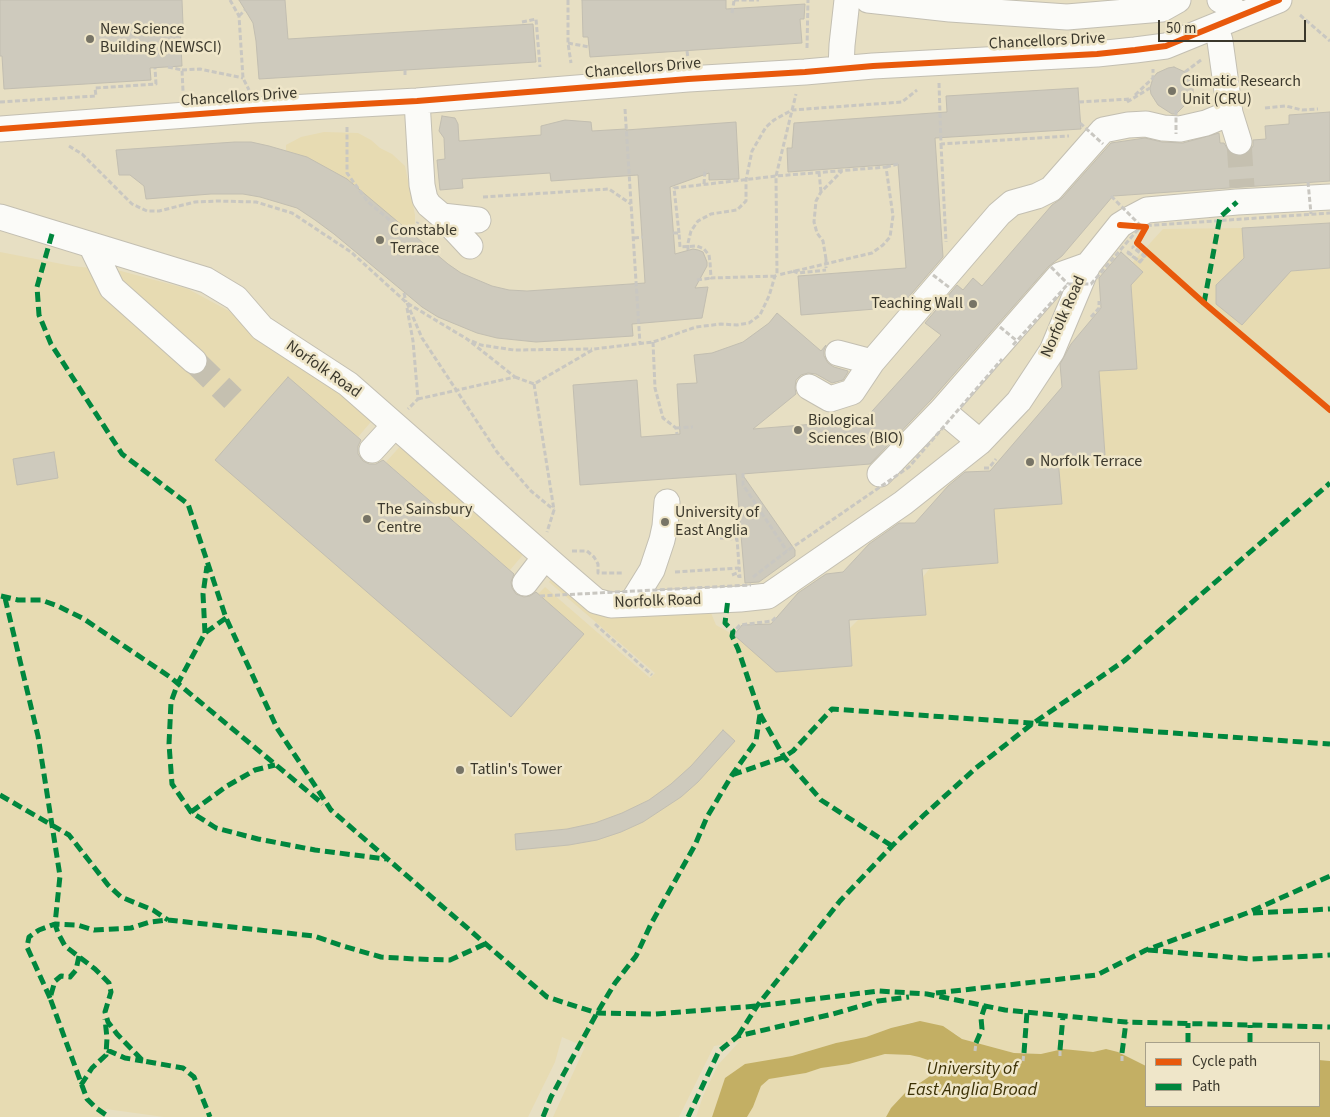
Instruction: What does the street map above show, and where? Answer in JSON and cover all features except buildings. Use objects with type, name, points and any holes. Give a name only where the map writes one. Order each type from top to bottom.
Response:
[{"type":"lane","points":[[841,68],[847,0]]},
{"type":"lane","points":[[868,0],[950,9],[1067,17],[1162,9],[1178,0]]},
{"type":"lane","points":[[1220,0],[1240,16]]},
{"type":"lane","name":"Chancellors Drive","points":[[0,128],[253,110],[417,101],[841,68],[1015,58],[1033,70],[1081,67],[1097,54],[1166,46],[1279,0]]},
{"type":"lane","points":[[1216,27],[1220,41],[1234,142]]},
{"type":"lane","points":[[417,101],[422,185],[425,199],[470,246]]},
{"type":"lane","points":[[810,386],[830,399],[852,392],[872,362],[999,214],[1012,203],[1037,196],[1051,189],[1103,130],[1146,124],[1180,129],[1206,123],[1230,113]]},
{"type":"lane","name":"Norfolk Road","points":[[0,217],[206,280],[236,298],[262,328],[348,384],[550,557],[596,601],[611,606],[768,596],[902,503],[980,442],[1019,401],[1052,351],[1088,265],[1120,225],[1147,210],[1237,192],[1330,197]]},
{"type":"lane","points":[[442,216],[476,209]]},
{"type":"lane","points":[[91,245],[112,288],[194,361]]},
{"type":"lane","points":[[880,474],[942,410],[1060,275],[1088,265]]},
{"type":"lane","points":[[838,353],[872,362]]},
{"type":"lane","points":[[942,410],[980,442]]},
{"type":"lane","points":[[372,450],[395,424]]},
{"type":"lane","points":[[631,604],[651,573],[666,526],[667,502]]},
{"type":"lane","points":[[532,589],[550,557]]},
{"type":"path","points":[[230,0],[239,16],[243,78],[248,88],[253,110]]},
{"type":"path","points":[[568,0],[568,43],[571,64]]},
{"type":"path","points":[[732,13],[734,0],[759,0]]},
{"type":"path","points":[[807,48],[808,0]]},
{"type":"path","points":[[239,16],[245,10]]},
{"type":"path","points":[[1300,15],[1330,41]]},
{"type":"path","points":[[522,22],[536,19],[540,67]]},
{"type":"path","points":[[568,43],[589,47]]},
{"type":"path","points":[[1185,72],[1205,58]]},
{"type":"path","points":[[1079,102],[1130,100],[1153,78],[1152,61]]},
{"type":"path","points":[[168,67],[182,70],[200,69],[243,78]]},
{"type":"path","points":[[0,102],[96,96],[95,88],[156,84],[155,68]]},
{"type":"path","points":[[182,70],[183,91]]},
{"type":"path","points":[[405,70],[405,77]]},
{"type":"path","points":[[939,84],[941,144],[939,152],[947,248]]},
{"type":"path","points":[[1123,105],[1150,88]]},
{"type":"path","points":[[688,250],[691,231],[698,220],[711,214],[738,210],[746,201],[746,180],[752,151],[766,127],[792,110],[902,102],[917,90]]},
{"type":"path","points":[[50,99],[51,136],[82,154],[132,204],[147,211],[158,211],[195,202],[218,200],[256,202],[292,213],[351,252],[407,303],[481,346],[514,350],[594,349],[640,344],[653,342],[696,327],[749,323],[760,315],[776,276],[776,176],[796,94]]},
{"type":"path","points":[[345,106],[347,173],[368,202],[409,236]]},
{"type":"path","points":[[1265,108],[1286,106],[1302,110],[1318,109]]},
{"type":"path","points":[[625,109],[640,344]]},
{"type":"path","points":[[1176,110],[1176,134]]},
{"type":"path","points":[[1080,123],[1103,144]]},
{"type":"path","points":[[1080,135],[1095,125]]},
{"type":"path","points":[[941,144],[1070,136]]},
{"type":"path","points":[[712,278],[709,255],[704,249],[697,246],[680,247],[674,188],[776,176],[886,167],[898,164]]},
{"type":"path","points":[[698,280],[776,276],[872,253],[890,237],[893,216],[886,167]]},
{"type":"path","points":[[704,184],[706,169]]},
{"type":"path","points":[[792,271],[798,273],[826,270],[826,259],[822,241],[817,233],[814,222],[816,200],[821,192],[842,171]]},
{"type":"path","points":[[819,172],[821,192]]},
{"type":"path","points":[[1308,182],[1311,214]]},
{"type":"path","points":[[476,209],[609,189],[631,204]]},
{"type":"path","points":[[1111,196],[1141,226]]},
{"type":"path","points":[[1051,267],[1068,284],[1091,284],[1141,226],[1330,213]]},
{"type":"path","points":[[673,233],[679,233]]},
{"type":"path","points":[[634,238],[643,237]]},
{"type":"path","points":[[1137,243],[1133,247],[1145,256],[1140,262]]},
{"type":"path","points":[[1132,246],[1144,256],[1140,262],[1127,253],[1132,246]]},
{"type":"path","points":[[1129,251],[1128,253],[1140,262]]},
{"type":"path","points":[[933,276],[950,288]]},
{"type":"path","points":[[1013,345],[1068,284]]},
{"type":"path","points":[[404,293],[422,338],[497,452],[531,491],[554,510],[534,384]]},
{"type":"path","points":[[407,303],[413,341],[418,399]]},
{"type":"path","points":[[1000,327],[1017,340]]},
{"type":"path","points":[[467,339],[515,377],[534,384]]},
{"type":"path","points":[[653,342],[655,388],[663,418],[676,428],[693,427]]},
{"type":"path","points":[[534,384],[594,349]]},
{"type":"path","points":[[753,577],[787,551],[909,467],[1002,359]]},
{"type":"path","points":[[395,424],[418,399],[515,377]]},
{"type":"path","points":[[676,428],[677,434]]},
{"type":"path","points":[[743,473],[743,485],[787,551]]},
{"type":"path","points":[[720,538],[737,539],[740,571],[733,573]]},
{"type":"path","points":[[550,557],[580,550],[588,551],[598,564],[598,573],[651,573],[739,568]]},
{"type":"path","points":[[532,589],[751,585]]},
{"type":"path","points":[[975,1051],[976,1043]]},
{"type":"path","points":[[1060,1050],[1060,1056]]},
{"type":"path","points":[[1023,1061],[1024,1054]]},
{"type":"path","points":[[1122,1054],[1122,1061]]},
{"type":"shaded area","name":"University of East Anglia","points":[[0,0],[1330,0],[1330,1117],[0,1117]]},
{"type":"shaded area","points":[[324,132],[358,133],[392,154],[405,166],[415,215],[415,224],[404,229],[286,158],[286,145],[301,137]]},
{"type":"shaded area","points":[[1242,228],[1244,258],[1216,285],[1216,304],[1291,271],[1330,268],[1330,1061],[1320,1060],[1320,1042],[1145,1042],[1145,1066],[1118,1052],[1106,1049],[1093,1052],[1014,1053],[962,1039],[956,1034],[913,1022],[866,1037],[770,1060],[725,1078],[712,1117],[696,1117],[703,1096],[718,1065],[739,1042],[714,1046],[679,1117],[553,1117],[585,1047],[562,1037],[555,1062],[528,1117],[164,1117],[106,1109],[103,1117],[0,1117],[0,252],[72,266],[121,271],[188,289],[229,311],[253,332],[375,417],[358,437],[288,378],[506,713],[511,717],[583,634],[538,594],[545,587],[650,678],[655,673],[549,582],[556,574],[594,606],[709,608],[716,625],[734,635],[776,671],[852,666],[850,628],[858,620],[925,615],[923,577],[930,568],[998,563],[994,509],[1062,504],[1059,466],[1066,458],[1105,455],[1099,371],[1137,369],[1123,303],[1132,263],[1163,229]],"holes":[[[723,730],[735,741],[698,782],[681,797],[643,822],[621,832],[597,840],[569,845],[516,850],[516,834],[567,829],[595,823],[649,800],[691,766]]]},
{"type":"shaded area","points":[[404,442],[527,550],[510,570],[386,462]]},
{"type":"shaded area","points":[[885,1054],[919,1057],[928,1060],[936,1067],[936,1072],[905,1093],[891,1108],[886,1117],[747,1117],[761,1086],[769,1079],[849,1064]]},
{"type":"water","name":"University of East Anglia Broad","points":[[920,1021],[943,1026],[962,1039],[1014,1053],[1041,1054],[1063,1049],[1093,1052],[1106,1049],[1118,1052],[1145,1066],[1145,1107],[1320,1107],[1320,1060],[1330,1061],[1330,1117],[886,1117],[891,1108],[905,1093],[936,1072],[936,1067],[928,1060],[919,1057],[885,1054],[849,1064],[769,1079],[761,1086],[747,1117],[712,1117],[725,1078],[745,1064],[792,1056],[836,1043],[866,1037],[891,1028]]},
{"type":"tunnel","points":[[1239,142],[1242,187]]},
{"type":"tunnel","points":[[194,361],[233,399]]},
{"type":"marked path","points":[[1204,303],[1220,217],[1237,202]]},
{"type":"marked path","points":[[52,234],[37,287],[39,315],[51,344],[122,454],[188,504],[226,618],[277,728],[331,810],[547,997],[597,1013],[655,1014],[757,1006],[879,991],[927,994],[1005,1010],[1126,1022],[1330,1027]]},
{"type":"marked path","points":[[738,1036],[757,1006],[840,901],[924,815],[976,768],[1032,724],[1124,661],[1330,483]]},
{"type":"marked path","points":[[205,633],[203,594],[207,566]]},
{"type":"marked path","points":[[1,596],[18,600],[41,600],[84,619],[170,677],[323,804]]},
{"type":"marked path","points":[[5,598],[38,736],[60,876],[55,924],[58,933],[65,946],[95,969],[109,983],[111,992],[105,1012],[108,1022],[117,1034],[143,1061],[183,1068],[194,1077],[210,1117]]},
{"type":"marked path","points":[[543,1117],[551,1097],[597,1013],[615,983],[636,956],[651,924],[695,845],[707,817],[732,775],[756,741],[760,714],[732,636],[733,631],[725,623],[728,599]]},
{"type":"marked path","points":[[226,618],[205,633],[178,683],[171,702],[169,744],[172,784],[191,812],[216,828],[258,839],[315,850],[386,859]]},
{"type":"marked path","points":[[732,775],[784,757],[793,751],[832,709],[1330,744]]},
{"type":"marked path","points":[[760,714],[784,757],[821,800],[892,846]]},
{"type":"marked path","points":[[191,812],[227,786],[255,770],[275,765]]},
{"type":"marked path","points":[[0,795],[69,835],[108,885],[121,897],[153,910],[168,920]]},
{"type":"marked path","points":[[936,993],[1097,975],[1146,950],[1247,913],[1330,876]]},
{"type":"marked path","points":[[1253,913],[1330,909]]},
{"type":"marked path","points":[[50,998],[27,947],[29,937],[39,930],[55,924],[77,925],[94,930],[131,928],[150,922],[168,920],[314,936],[381,957],[415,959],[450,960],[485,944]]},
{"type":"marked path","points":[[1148,950],[1251,959],[1330,955]]},
{"type":"marked path","points":[[79,956],[76,970],[70,977],[61,976],[55,981],[50,998],[87,1099],[109,1117]]},
{"type":"marked path","points":[[688,1117],[719,1051],[738,1036],[833,1014],[878,1001],[909,997]]},
{"type":"marked path","points":[[976,1043],[982,1029],[981,1018],[985,1006]]},
{"type":"marked path","points":[[1024,1053],[1027,1012]]},
{"type":"marked path","points":[[1060,1050],[1063,1016]]},
{"type":"marked path","points":[[81,1085],[92,1068],[106,1055],[105,1019]]},
{"type":"marked path","points":[[1122,1053],[1126,1022]]},
{"type":"marked path","points":[[1188,1023],[1188,1042]]},
{"type":"marked path","points":[[1250,1025],[1250,1042]]},
{"type":"marked path","points":[[107,1050],[125,1058],[143,1061]]},
{"type":"cycle path","points":[[0,129],[253,110],[417,101],[873,66],[1097,54],[1166,46],[1279,0]]},
{"type":"cycle path","points":[[1120,225],[1146,227],[1137,243],[1204,303],[1330,410]]},
{"type":"place","name":"New Science Building (NEWSCI)","points":[[90,39]]},
{"type":"place","name":"Climatic Research Unit (CRU)","points":[[1172,91]]},
{"type":"place","name":"Constable Terrace","points":[[380,240]]},
{"type":"place","name":"Teaching Wall","points":[[973,304]]},
{"type":"place","name":"Biological Sciences (BIO)","points":[[798,430]]},
{"type":"place","name":"Norfolk Terrace","points":[[1030,462]]},
{"type":"place","name":"The Sainsbury Centre","points":[[367,519]]},
{"type":"place","name":"University of East Anglia","points":[[665,522]]},
{"type":"place","name":"Tatlin's Tower","points":[[460,770]]}]
